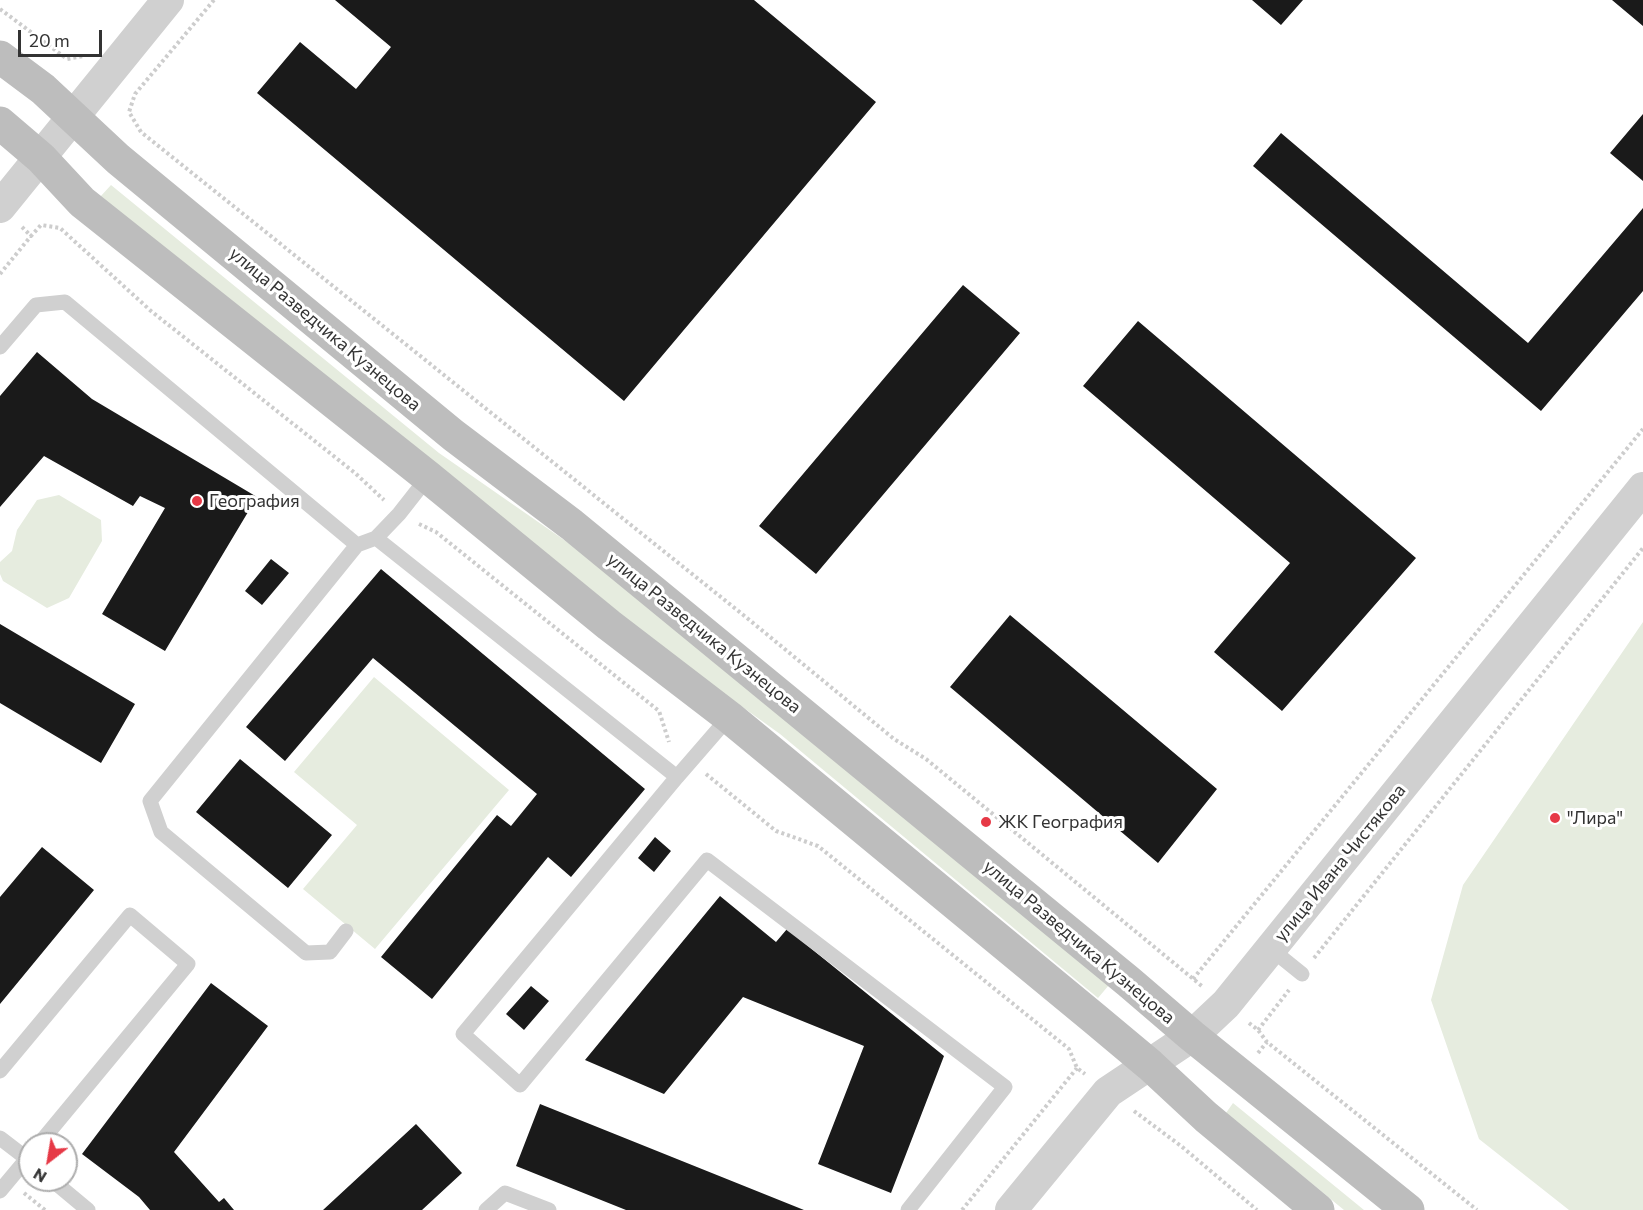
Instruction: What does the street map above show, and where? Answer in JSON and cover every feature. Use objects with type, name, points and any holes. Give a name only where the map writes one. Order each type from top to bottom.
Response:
[{"type":"main road","name":"улица Разведчика Кузнецова","points":[[0,57],[43,89],[118,159],[444,428],[572,525],[1192,1036],[1408,1210]]},
{"type":"main road","points":[[0,123],[41,158],[81,202],[428,477],[609,625],[729,717],[1150,1065],[1206,1117],[1318,1210]]},
{"type":"street","points":[[8,214],[41,158],[168,0]]},
{"type":"street","name":"улица Ивана Чистякова","points":[[1011,1210],[1108,1092],[1192,1036],[1226,1004],[1643,488]]},
{"type":"lane","points":[[0,347],[36,305],[65,302],[357,545]]},
{"type":"lane","points":[[346,931],[330,952],[306,954],[161,832],[150,801],[357,545],[376,538],[399,514],[428,477]]},
{"type":"lane","points":[[376,538],[677,777]]},
{"type":"lane","points":[[729,717],[463,1034],[520,1084],[706,860],[1005,1087],[908,1210]]},
{"type":"lane","points":[[0,1071],[130,915],[188,964],[49,1132]]},
{"type":"lane","points":[[1271,949],[1302,974]]},
{"type":"lane","points":[[0,1138],[18,1150]]},
{"type":"lane","points":[[0,1191],[18,1171]]},
{"type":"lane","points":[[66,1192],[88,1210]]},
{"type":"lane","points":[[486,1210],[505,1193],[549,1210]]},
{"type":"path","points":[[214,0],[135,94],[129,112],[141,132],[894,739],[926,759],[1258,1030],[1267,1042],[1477,1210]]},
{"type":"path","points":[[0,9],[67,60],[83,56]]},
{"type":"path","points":[[8,214],[31,236]]},
{"type":"path","points":[[0,274],[41,225],[60,228],[151,311],[355,473],[399,514],[436,532],[659,711],[669,742],[776,831],[818,846],[1069,1049],[1077,1068],[1181,1146],[1257,1210]]},
{"type":"path","points":[[1193,979],[1643,429]]},
{"type":"path","points":[[1258,1030],[1643,548]]},
{"type":"path","points":[[962,1210],[1077,1068]]},
{"type":"shaded area","points":[[111,185],[439,453],[590,558],[1109,985],[1098,998],[780,734],[637,631],[100,197]]},
{"type":"shaded area","points":[[59,495],[101,520],[102,541],[69,598],[47,608],[3,581],[0,574],[0,562],[12,551],[17,530],[37,500]]},
{"type":"shaded area","name":"\"Лира\"","points":[[1643,622],[1643,1210],[1569,1210],[1479,1139],[1431,1000],[1463,885]]},
{"type":"shaded area","points":[[374,677],[509,790],[375,949],[303,889],[357,825],[294,772]]},
{"type":"shaded area","points":[[1233,1103],[1364,1210],[1344,1210],[1226,1113]]},
{"type":"building","points":[[335,0],[754,0],[876,102],[624,401],[257,93],[300,42],[356,89],[391,47]]},
{"type":"building","points":[[1252,0],[1303,0],[1281,25]]},
{"type":"building","points":[[1612,0],[1643,0],[1643,26]]},
{"type":"building","points":[[1643,114],[1643,181],[1610,153]]},
{"type":"building","points":[[1281,133],[1528,343],[1643,208],[1643,291],[1541,411],[1253,166]]},
{"type":"building","points":[[963,285],[1020,333],[816,574],[759,526]]},
{"type":"building","points":[[1138,321],[1416,558],[1282,711],[1214,652],[1290,563],[1083,386]]},
{"type":"building","points":[[37,352],[92,399],[257,497],[165,651],[102,614],[165,508],[140,496],[133,506],[44,456],[0,507],[0,396]]},
{"type":"building","points":[[271,559],[289,573],[262,605],[245,591]]},
{"type":"building","points":[[381,569],[645,789],[571,877],[548,857],[432,999],[381,957],[497,815],[511,826],[537,794],[373,658],[285,761],[246,727]]},
{"type":"building","points":[[1010,615],[1217,789],[1158,863],[950,687]]},
{"type":"building","points":[[0,624],[135,704],[101,763],[0,703]]},
{"type":"building","points":[[240,759],[332,835],[288,888],[196,812]]},
{"type":"building","points":[[655,837],[671,851],[654,872],[638,858]]},
{"type":"building","points":[[42,847],[94,890],[0,1004],[0,897]]},
{"type":"building","points":[[720,896],[776,942],[787,929],[944,1056],[891,1193],[818,1164],[864,1046],[743,997],[664,1094],[585,1060]]},
{"type":"building","points":[[211,983],[268,1026],[174,1152],[219,1202],[224,1198],[234,1210],[150,1210],[139,1197],[82,1154]]},
{"type":"building","points":[[531,986],[549,1001],[524,1030],[506,1014]]},
{"type":"building","points":[[540,1104],[804,1210],[626,1210],[516,1166]]},
{"type":"building","points":[[416,1124],[462,1173],[422,1210],[323,1210]]},
{"type":"place","name":"География","points":[[197,501]]},
{"type":"place","name":"\"Лира\"","points":[[1555,818]]},
{"type":"place","name":"ЖК География","points":[[986,822]]}]
